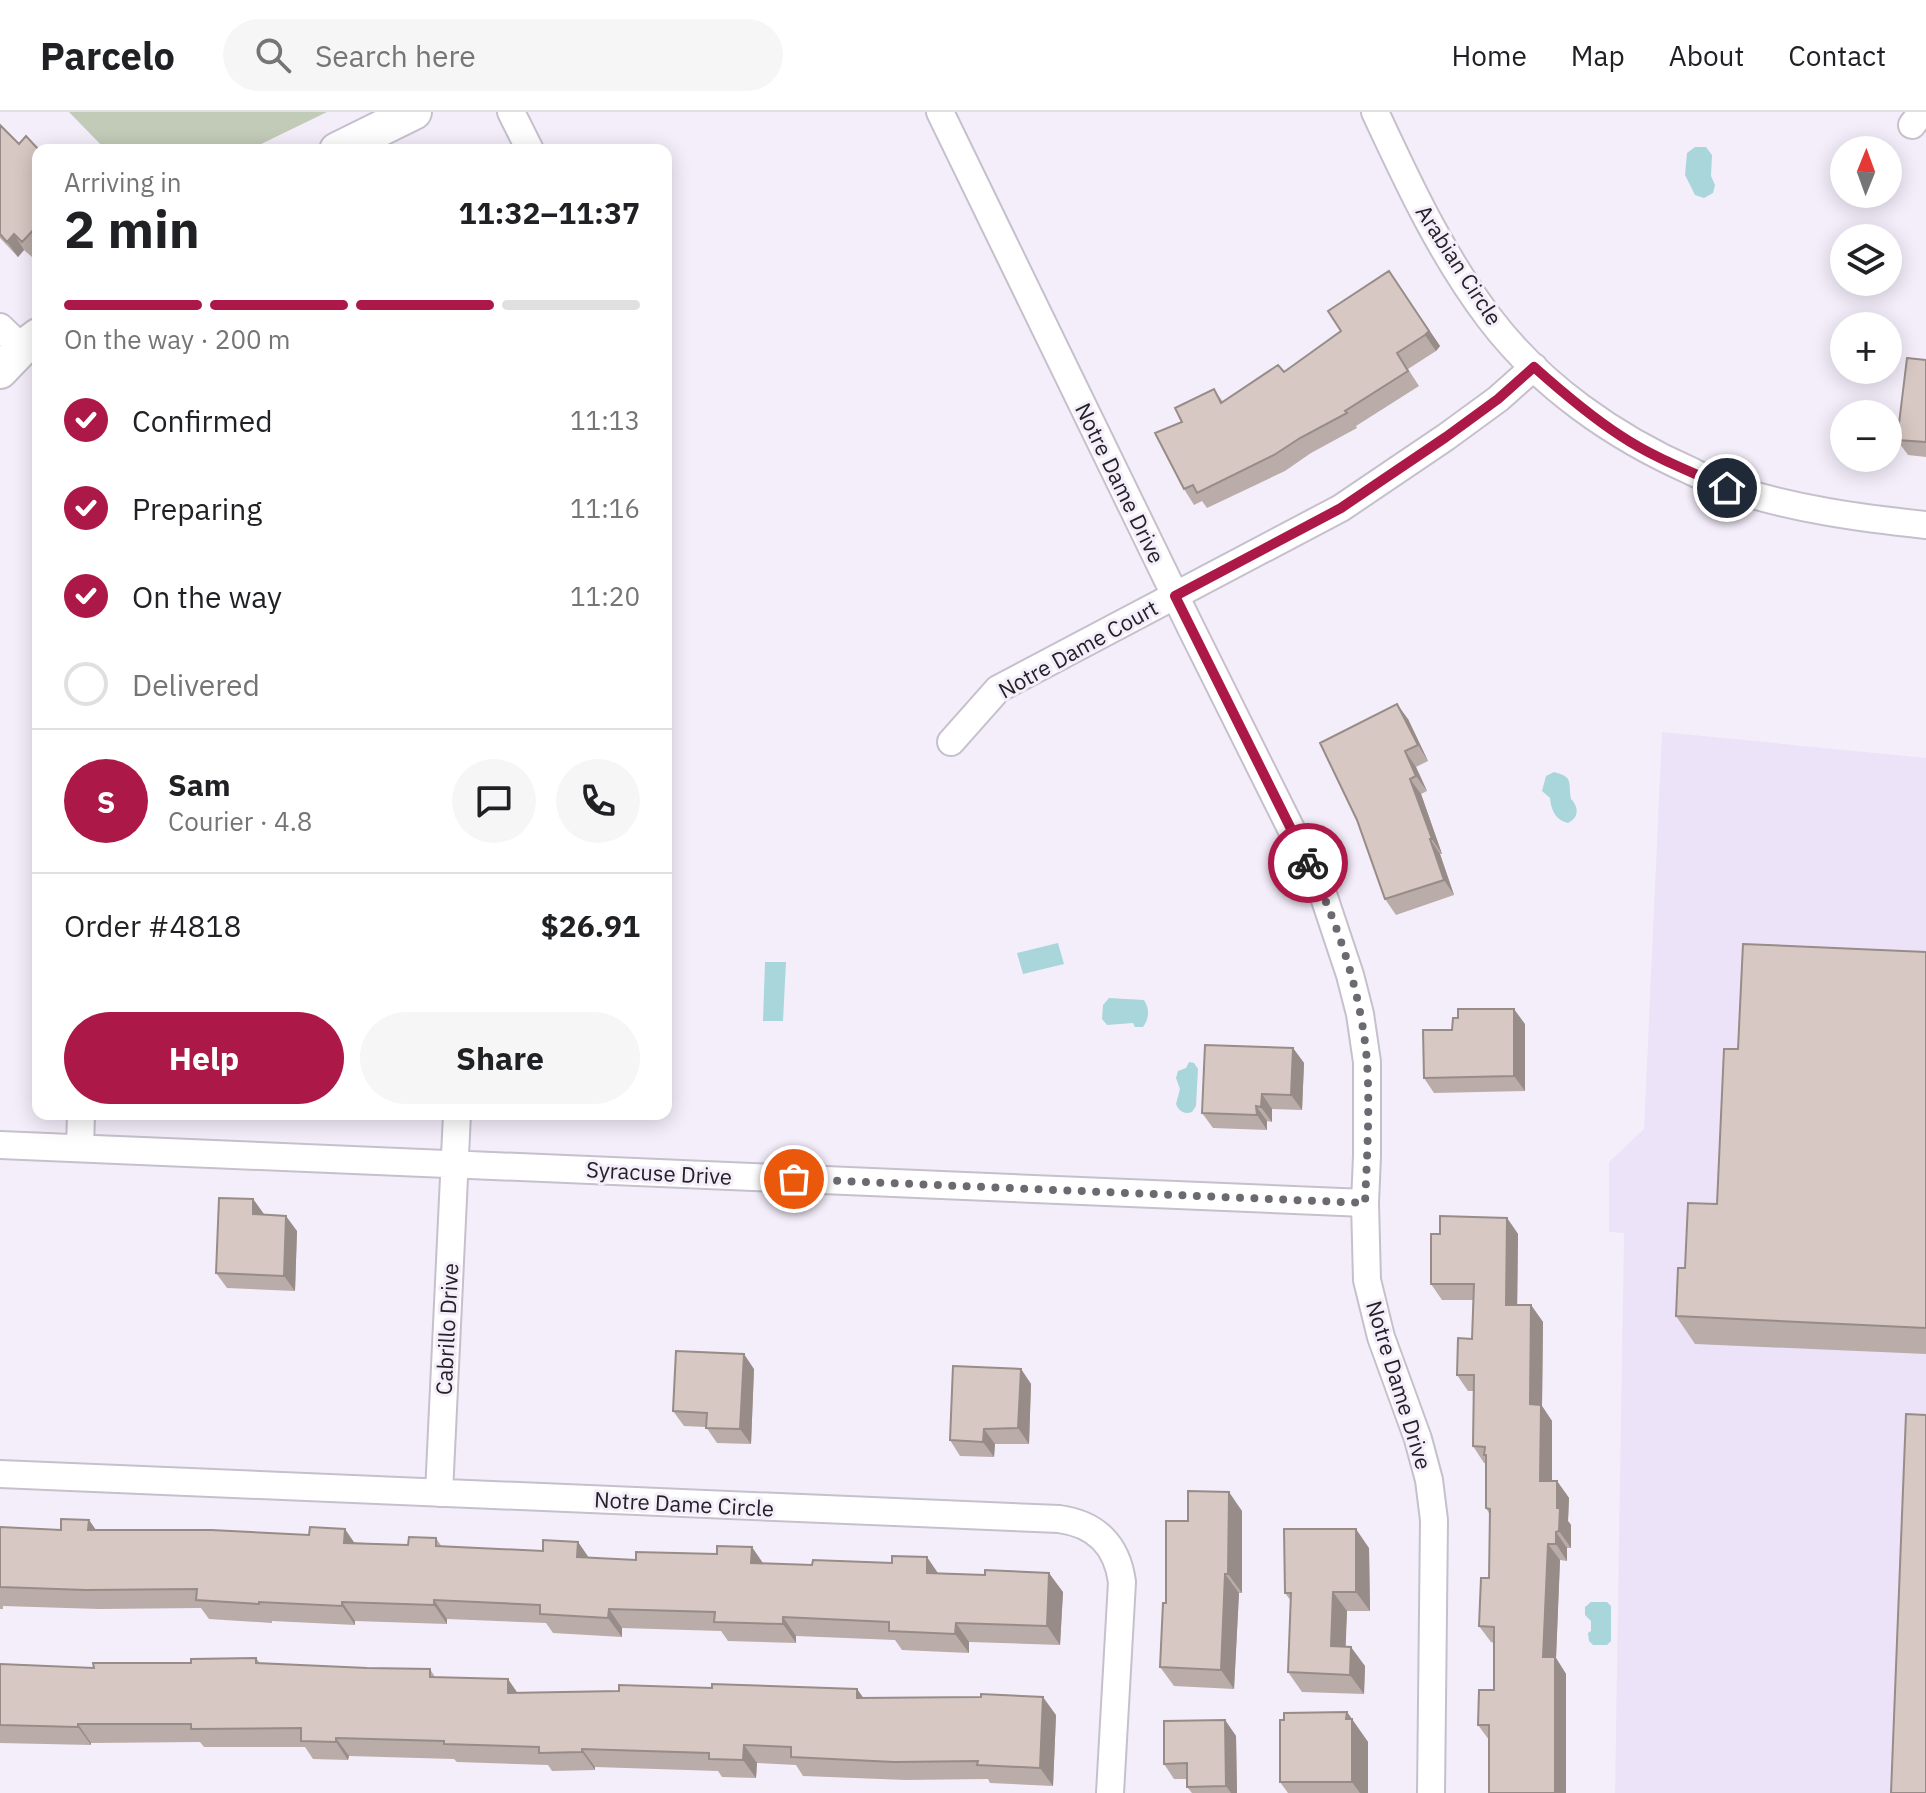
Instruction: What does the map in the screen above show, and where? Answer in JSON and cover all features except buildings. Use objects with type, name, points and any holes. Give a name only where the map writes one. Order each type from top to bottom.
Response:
[{"type":"street","points":[[349,144],[414,112]]},
{"type":"street","points":[[511,112],[527,144]]},
{"type":"street","name":"Notre Dame Drive","points":[[940,112],[1322,891],[1343,952],[1360,1014],[1367,1062],[1367,1280],[1381,1337],[1418,1439],[1429,1480],[1434,1520],[1431,1793]]},
{"type":"street","name":"Arabian Circle","points":[[1375,112],[1416,199],[1451,261],[1490,320],[1534,367],[1575,403],[1623,437],[1727,488],[1798,507],[1865,519],[1926,525]]},
{"type":"street","name":"Notre Dame Court","points":[[951,742],[998,689],[1341,508],[1446,437],[1498,399],[1534,367]]},
{"type":"street","points":[[80,1148],[81,1120]]},
{"type":"street","name":"Cabrillo Drive","points":[[439,1493],[457,1120]]},
{"type":"street","name":"Syracuse Drive","points":[[0,1145],[1365,1203]]},
{"type":"street","name":"Notre Dame Circle","points":[[0,1474],[1059,1519],[1079,1523],[1107,1543],[1119,1565],[1122,1582],[1110,1793]]},
{"type":"shaded area","points":[[69,112],[327,112],[261,144],[100,144]]},
{"type":"shaded area","points":[[1695,147],[1706,147],[1712,155],[1711,176],[1715,185],[1713,193],[1704,198],[1695,195],[1685,175],[1687,153]]},
{"type":"shaded area","points":[[1662,732],[1926,758],[1926,1793],[1615,1793],[1624,1233],[1609,1232],[1609,1162],[1644,1129]]},
{"type":"shaded area","points":[[1554,772],[1569,781],[1571,799],[1577,812],[1568,823],[1557,817],[1550,798],[1542,791],[1546,776]]},
{"type":"shaded area","points":[[1058,943],[1064,964],[1023,974],[1017,953]]},
{"type":"shaded area","points":[[765,962],[786,962],[783,1021],[763,1021]]},
{"type":"shaded area","points":[[1109,998],[1144,1000],[1148,1014],[1143,1027],[1135,1027],[1133,1023],[1107,1025],[1102,1019],[1103,1005]]},
{"type":"shaded area","points":[[1189,1062],[1198,1069],[1196,1106],[1187,1113],[1176,1104],[1180,1089],[1176,1078],[1178,1071],[1186,1068]]},
{"type":"shaded area","points":[[1591,1602],[1607,1602],[1611,1606],[1611,1641],[1607,1645],[1593,1645],[1589,1641],[1591,1621],[1585,1615],[1585,1607]]},
{"type":"way so far","points":[[794,1179],[1365,1203],[1367,1062],[1360,1014],[1322,891],[1308,863]]},
{"type":"route","points":[[1308,863],[1175,596],[1341,508],[1446,437],[1498,399],[1534,367],[1575,403],[1623,437],[1727,488]]}]
